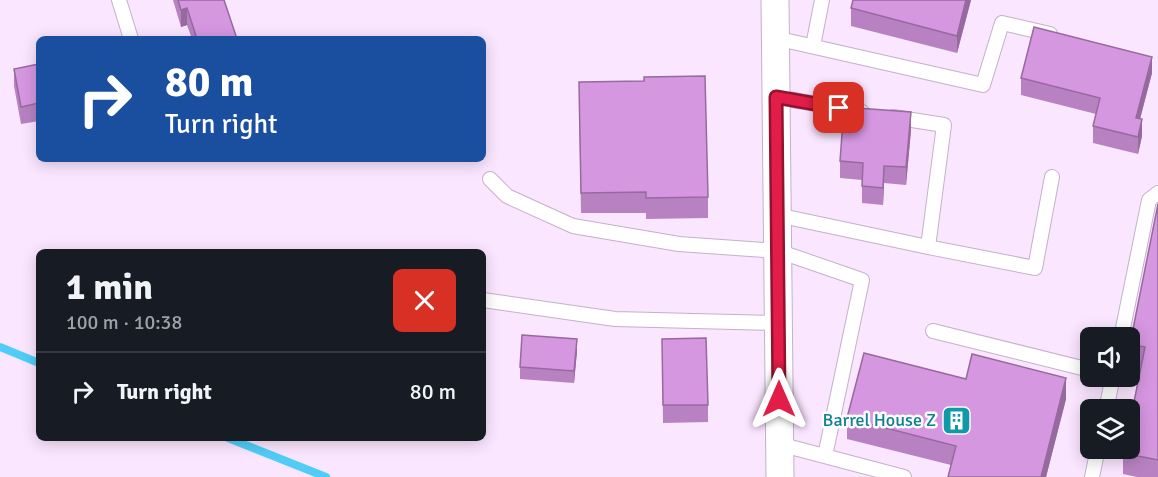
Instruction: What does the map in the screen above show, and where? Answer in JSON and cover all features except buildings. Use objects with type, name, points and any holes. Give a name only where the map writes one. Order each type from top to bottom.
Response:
[{"type":"street","points":[[775,0],[780,477]]},
{"type":"lane","points":[[119,0],[130,36]]},
{"type":"lane","points":[[813,46],[822,0]]},
{"type":"lane","points":[[775,38],[983,85],[1002,23],[1066,37]]},
{"type":"lane","points":[[776,97],[944,125],[928,247]]},
{"type":"lane","points":[[777,215],[1035,268],[1052,177]]},
{"type":"lane","points":[[490,179],[507,195],[573,226],[680,244],[778,251],[862,280],[825,456]]},
{"type":"lane","points":[[1123,327],[1149,200],[1158,193]]},
{"type":"lane","points":[[486,300],[615,319],[779,323]]},
{"type":"lane","points":[[933,331],[1080,368]]},
{"type":"lane","points":[[779,444],[904,477]]},
{"type":"lane","points":[[1092,477],[1096,459]]},
{"type":"waterway","points":[[0,347],[36,362]]},
{"type":"waterway","points":[[236,441],[326,477]]},
{"type":"place","name":"Barrel House Z","points":[[957,420]]},
{"type":"route","points":[[779,399],[776,97],[839,108]]}]
